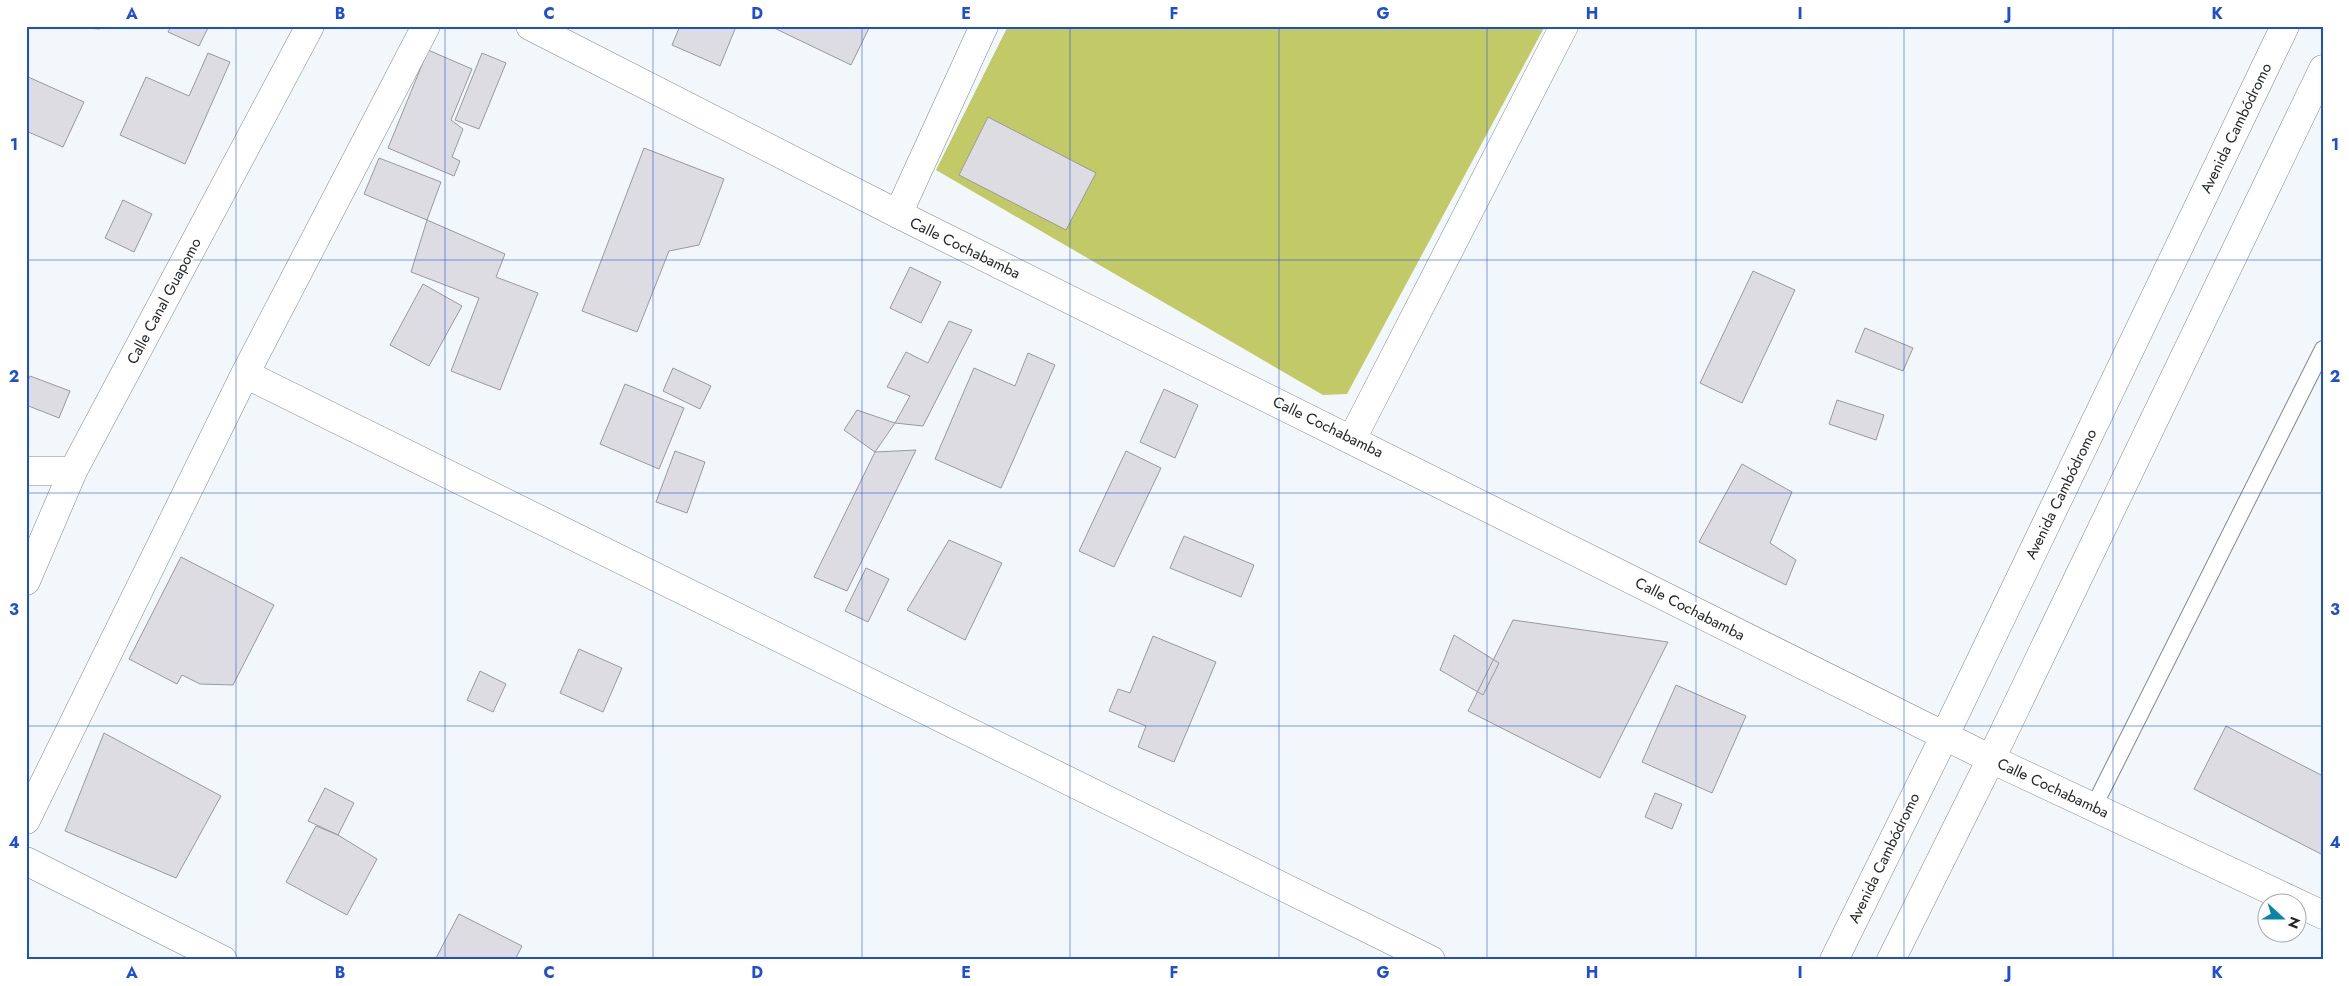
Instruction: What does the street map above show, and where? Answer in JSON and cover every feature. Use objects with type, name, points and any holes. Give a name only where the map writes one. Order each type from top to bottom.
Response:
[{"type":"street","name":"Calle Canal Guapomo","points":[[26,580],[73,472],[310,26]]},
{"type":"street","points":[[26,820],[245,374],[426,26]]},
{"type":"street","name":"Calle Cochabamba","points":[[530,26],[898,214],[1944,736],[2323,915]]},
{"type":"street","points":[[898,214],[984,26]]},
{"type":"street","points":[[1352,439],[1564,26]]},
{"type":"street","name":"Avenida Cambódromo","points":[[1834,960],[1944,736],[2285,26]]},
{"type":"street","points":[[1891,960],[1991,759],[2323,69]]},
{"type":"street","points":[[245,374],[1431,960]]},
{"type":"street","points":[[26,471],[73,472]]},
{"type":"street","points":[[26,861],[223,960]]},
{"type":"lane","points":[[2094,806],[2323,350]]},
{"type":"green space","points":[[1008,26],[1545,26],[1347,394],[1323,395],[936,170]]},
{"type":"building","points":[[52,26],[100,26],[100,29]]},
{"type":"building","points":[[171,26],[209,26],[199,46],[168,32]]},
{"type":"building","points":[[680,26],[729,26],[735,29],[720,66],[672,45]]},
{"type":"building","points":[[770,26],[870,26],[851,65]]},
{"type":"building","points":[[428,50],[472,69],[451,120],[463,129],[452,157],[460,161],[454,176],[388,148]]},
{"type":"building","points":[[208,53],[230,62],[185,164],[120,135],[146,77],[189,96]]},
{"type":"building","points":[[482,53],[506,63],[479,129],[455,120]]},
{"type":"building","points":[[26,76],[84,102],[63,147],[26,131]]},
{"type":"building","points":[[988,117],[1096,173],[1066,230],[959,175]]},
{"type":"building","points":[[644,148],[724,179],[699,245],[669,251],[637,332],[582,311]]},
{"type":"building","points":[[379,158],[441,182],[427,220],[364,194]]},
{"type":"building","points":[[123,200],[152,214],[134,252],[105,238]]},
{"type":"building","points":[[427,220],[505,254],[496,277],[538,293],[500,390],[451,371],[479,298],[411,272]]},
{"type":"building","points":[[910,267],[941,282],[921,323],[890,308]]},
{"type":"building","points":[[1753,271],[1795,290],[1742,403],[1700,383]]},
{"type":"building","points":[[423,284],[462,306],[429,366],[390,345]]},
{"type":"building","points":[[949,321],[972,330],[923,426],[895,423],[910,396],[887,387],[906,352],[928,363]]},
{"type":"building","points":[[1865,328],[1913,348],[1903,371],[1855,352]]},
{"type":"building","points":[[1028,353],[1055,365],[1001,488],[935,459],[974,368],[1015,386]]},
{"type":"building","points":[[673,368],[711,386],[700,409],[663,391]]},
{"type":"building","points":[[30,376],[70,391],[59,418],[26,405],[26,385]]},
{"type":"building","points":[[625,384],[684,408],[659,469],[600,444]]},
{"type":"building","points":[[1164,389],[1198,405],[1175,458],[1140,442]]},
{"type":"building","points":[[1837,400],[1884,415],[1876,440],[1829,424]]},
{"type":"building","points":[[857,410],[895,423],[875,452],[844,430]]},
{"type":"building","points":[[916,450],[847,591],[814,577],[875,452]]},
{"type":"building","points":[[675,451],[705,462],[687,513],[656,502]]},
{"type":"building","points":[[1126,451],[1161,468],[1114,567],[1079,551]]},
{"type":"building","points":[[1742,464],[1792,492],[1770,543],[1796,560],[1786,585],[1699,542]]},
{"type":"building","points":[[1184,536],[1254,565],[1241,597],[1170,568]]},
{"type":"building","points":[[949,540],[1002,563],[965,640],[907,610]]},
{"type":"building","points":[[181,557],[274,605],[233,685],[200,684],[182,675],[177,684],[129,659]]},
{"type":"building","points":[[866,568],[889,579],[868,622],[845,611]]},
{"type":"building","points":[[1513,620],[1668,642],[1600,778],[1468,711]]},
{"type":"building","points":[[1454,635],[1499,663],[1483,695],[1440,670]]},
{"type":"building","points":[[1153,636],[1216,662],[1174,762],[1138,747],[1146,726],[1109,711],[1118,689],[1130,693]]},
{"type":"building","points":[[579,649],[622,668],[603,712],[560,693]]},
{"type":"building","points":[[480,671],[506,684],[493,712],[467,700]]},
{"type":"building","points":[[1676,685],[1746,716],[1712,793],[1642,762]]},
{"type":"building","points":[[2226,726],[2323,776],[2323,855],[2194,789]]},
{"type":"building","points":[[104,733],[221,796],[176,878],[65,831]]},
{"type":"building","points":[[325,788],[354,803],[338,835],[308,821]]},
{"type":"building","points":[[1655,793],[1682,804],[1672,829],[1645,817]]},
{"type":"building","points":[[316,826],[338,835],[377,859],[347,915],[286,882]]},
{"type":"building","points":[[459,914],[522,946],[515,960],[435,960]]}]
